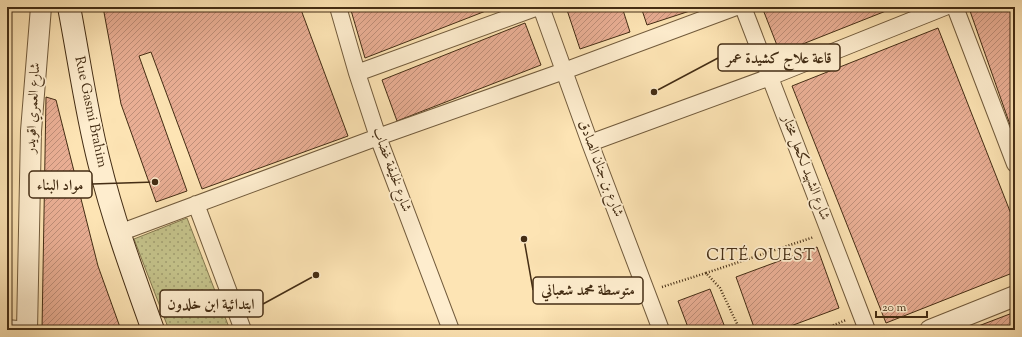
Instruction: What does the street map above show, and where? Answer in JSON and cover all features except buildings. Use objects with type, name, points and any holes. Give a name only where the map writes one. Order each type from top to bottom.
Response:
[{"type":"main road","name":"Rue Gasmi Brahim","points":[[69,7],[99,162],[118,232],[153,330]]},
{"type":"street","name":"شارع العمري اقويدر","points":[[27,330],[31,131],[41,7]]},
{"type":"street","name":"شارع لخليفة غضاب","points":[[338,7],[357,73],[378,137],[451,330]]},
{"type":"street","points":[[357,73],[538,7]]},
{"type":"street","name":"شارع بن جنان الصادق","points":[[541,7],[590,143],[661,330]]},
{"type":"street","points":[[118,232],[736,7]]},
{"type":"street","name":"شارع الشهيد لكحل مختار","points":[[743,7],[867,330]]},
{"type":"street","points":[[590,143],[770,77],[945,7]]},
{"type":"street","points":[[955,7],[1015,164]]},
{"type":"street","points":[[196,204],[243,330]]},
{"type":"street","points":[[930,330],[1015,296]]},
{"type":"street","points":[[7,328],[27,330]]},
{"type":"path","points":[[647,292],[830,232]]},
{"type":"path","points":[[706,273],[720,288],[740,330]]},
{"type":"path","points":[[822,330],[861,314]]},
{"type":"shaded area","points":[[187,218],[230,330],[169,330],[134,239]]},
{"type":"place","name":"قاعة علاج كشيدة عمر","points":[[654,92]]},
{"type":"place","name":"مواد البناء","points":[[155,182]]},
{"type":"place","name":"متوسطة محمد شعباني","points":[[524,239]]},
{"type":"place","name":"ابتدائية ابن خلدون","points":[[316,275]]},
{"type":"district","name":"CITÉ OUEST","points":[[761,256]]}]
